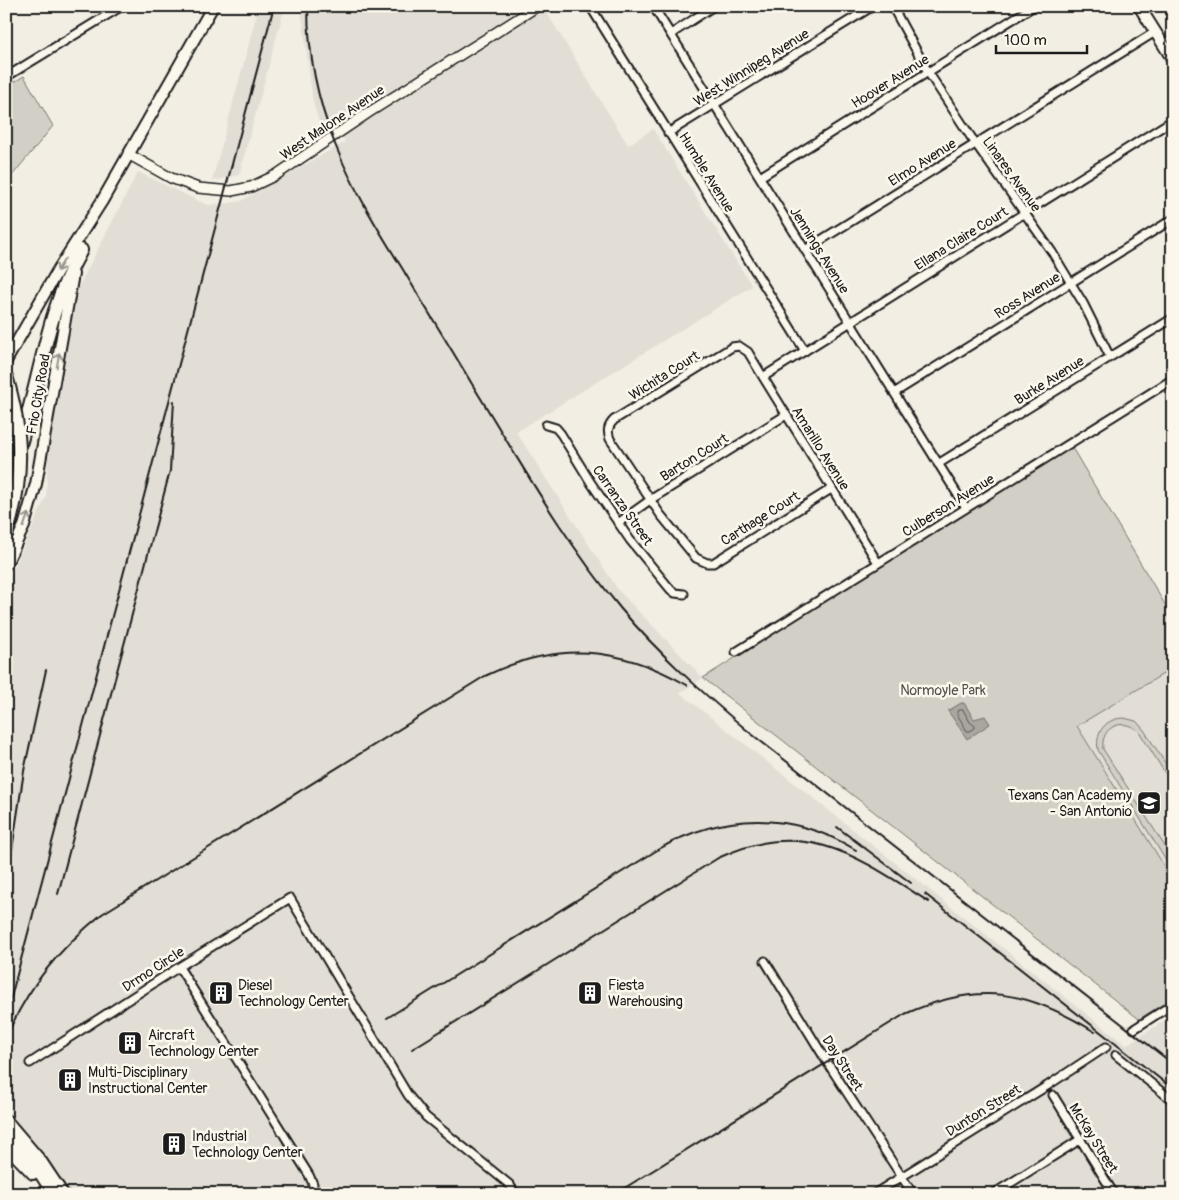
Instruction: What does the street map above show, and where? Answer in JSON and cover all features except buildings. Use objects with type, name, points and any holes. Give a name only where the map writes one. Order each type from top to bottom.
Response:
[{"type":"highway","points":[[7,490],[24,432],[53,313],[69,272],[82,250]]},
{"type":"highway","points":[[6,376],[18,424],[20,457],[18,487],[13,515],[6,535]]},
{"type":"highway","points":[[6,403],[11,430],[7,490]]},
{"type":"main road","name":"Frio City Road","points":[[6,564],[24,526],[32,503],[68,297],[88,225],[213,6]]},
{"type":"main road","points":[[1139,6],[1173,60]]},
{"type":"main road","name":"Frio City Road","points":[[8,358],[83,228],[88,225]]},
{"type":"main road","points":[[8,1128],[53,1194]]},
{"type":"main road","points":[[8,1128],[42,1161],[63,1194]]},
{"type":"main road","points":[[6,1146],[37,1178],[47,1194]]},
{"type":"street","points":[[6,77],[122,6]]},
{"type":"street","name":"West Malone Avenue","points":[[128,154],[171,178],[198,188],[231,190],[251,187],[276,175],[368,113],[538,6]]},
{"type":"street","name":"Humble Avenue","points":[[590,6],[804,351]]},
{"type":"street","name":"Jennings Avenue","points":[[653,6],[966,508]]},
{"type":"street","points":[[670,34],[714,6]]},
{"type":"street","name":"West Winnipeg Avenue","points":[[668,133],[715,106],[872,6]]},
{"type":"street","name":"Linares Avenue","points":[[892,6],[928,72],[976,144],[1025,212],[1071,283],[1110,357]]},
{"type":"street","name":"Hoover Avenue","points":[[760,177],[1034,6]]},
{"type":"street","name":"Elmo Avenue","points":[[805,250],[1155,32]]},
{"type":"street","name":"Ellana Claire Court","points":[[763,376],[1173,120]]},
{"type":"street","name":"Ross Avenue","points":[[894,393],[1173,219]]},
{"type":"street","name":"Burke Avenue","points":[[938,464],[1173,318]]},
{"type":"street","name":"Wichita Court","points":[[650,500],[608,434],[609,427],[614,420],[732,347],[742,347]]},
{"type":"street","name":"Amarillo Avenue","points":[[742,347],[748,352],[878,563]]},
{"type":"street","name":"Culberson Avenue","points":[[736,652],[1173,379]]},
{"type":"street","name":"Barton Court","points":[[618,523],[650,500],[786,415]]},
{"type":"street","name":"Carranza Street","points":[[546,424],[552,426],[561,434],[618,523],[670,590],[675,593],[684,594]]},
{"type":"street","name":"Carthage Court","points":[[650,500],[700,562],[707,564],[713,563],[831,488]]},
{"type":"street","name":"Drmo Circle","points":[[30,1063],[290,898],[408,1096],[426,1116],[510,1185],[516,1194]]},
{"type":"street","name":"Day Street","points":[[765,961],[827,1062],[913,1194]]},
{"type":"street","points":[[180,967],[309,1175],[313,1184],[312,1194]]},
{"type":"street","points":[[1134,1029],[1173,1004]]},
{"type":"street","name":"Dunton Street","points":[[874,1194],[1106,1047]]},
{"type":"street","points":[[1116,1055],[1173,1101]]},
{"type":"street","name":"McKay Street","points":[[1052,1095],[1114,1194]]},
{"type":"street","points":[[993,1194],[1081,1140]]},
{"type":"shaded area","points":[[259,6],[285,6],[239,175],[212,181]]},
{"type":"shaded area","points":[[295,6],[550,6],[545,10],[628,145],[653,129],[752,286],[516,432],[618,590],[703,678],[680,693],[1126,1045],[1173,1015],[1173,1194],[69,1194],[58,1174],[32,1140],[6,1113],[6,586],[46,497],[49,430],[79,286],[138,172],[207,205],[230,203],[241,201],[345,142],[336,123],[322,133],[313,102],[301,8]]},
{"type":"shaded area","name":"Texans Can Academy - San Antonio","points":[[1173,668],[1173,880],[1077,726]]},
{"type":"green space","points":[[24,76],[53,126],[6,183],[6,87]]},
{"type":"green space","name":"Normoyle Park","points":[[1071,446],[1173,618],[1173,668],[1077,726],[1173,880],[1173,998],[1139,1019],[703,678]]},
{"type":"green space","points":[[1124,718],[1136,721],[1144,730],[1173,775],[1173,786],[1140,733],[1134,728],[1121,725],[1109,729],[1105,734],[1103,749],[1173,859],[1173,867],[1165,859],[1098,750],[1098,737],[1103,727],[1112,720]]},
{"type":"water","points":[[964,703],[974,719],[985,716],[990,724],[967,739],[948,711]]},
{"type":"railway","points":[[6,1016],[274,6]]},
{"type":"railway","points":[[308,6],[310,44],[315,79],[324,113],[335,144],[365,206],[542,499],[580,555],[621,609],[682,673],[749,732],[1173,1064]]},
{"type":"railway","points":[[58,894],[170,471],[174,401]]},
{"type":"railway","points":[[6,1038],[24,1002],[46,970],[72,941],[102,914],[485,676],[537,657],[563,653],[588,653],[637,662],[687,685]]},
{"type":"railway","points":[[6,889],[24,771],[46,670]]},
{"type":"railway","points":[[387,1018],[659,849],[683,837],[708,828],[758,821],[782,823],[807,828],[832,837],[856,850]]},
{"type":"railway","points":[[837,827],[911,883]]},
{"type":"railway","points":[[412,1049],[718,858],[749,846],[778,841],[804,842],[829,847],[854,857],[878,870],[929,902]]},
{"type":"railway","points":[[925,894],[1173,1089]]},
{"type":"railway","points":[[615,1194],[905,1014],[932,1004],[956,997],[980,994],[1002,995],[1025,999],[1047,1007],[1095,1032]]},
{"type":"place","name":"Texans Can Academy - San Antonio","points":[[1149,803]]},
{"type":"place","name":"Diesel Technology Center","points":[[221,993]]},
{"type":"place","name":"Fiesta Warehousing","points":[[590,993]]},
{"type":"place","name":"Aircraft Technology Center","points":[[130,1043]]},
{"type":"place","name":"Multi-Disciplinary Instructional Center","points":[[70,1080]]},
{"type":"place","name":"Industrial Technology Center","points":[[174,1144]]}]
